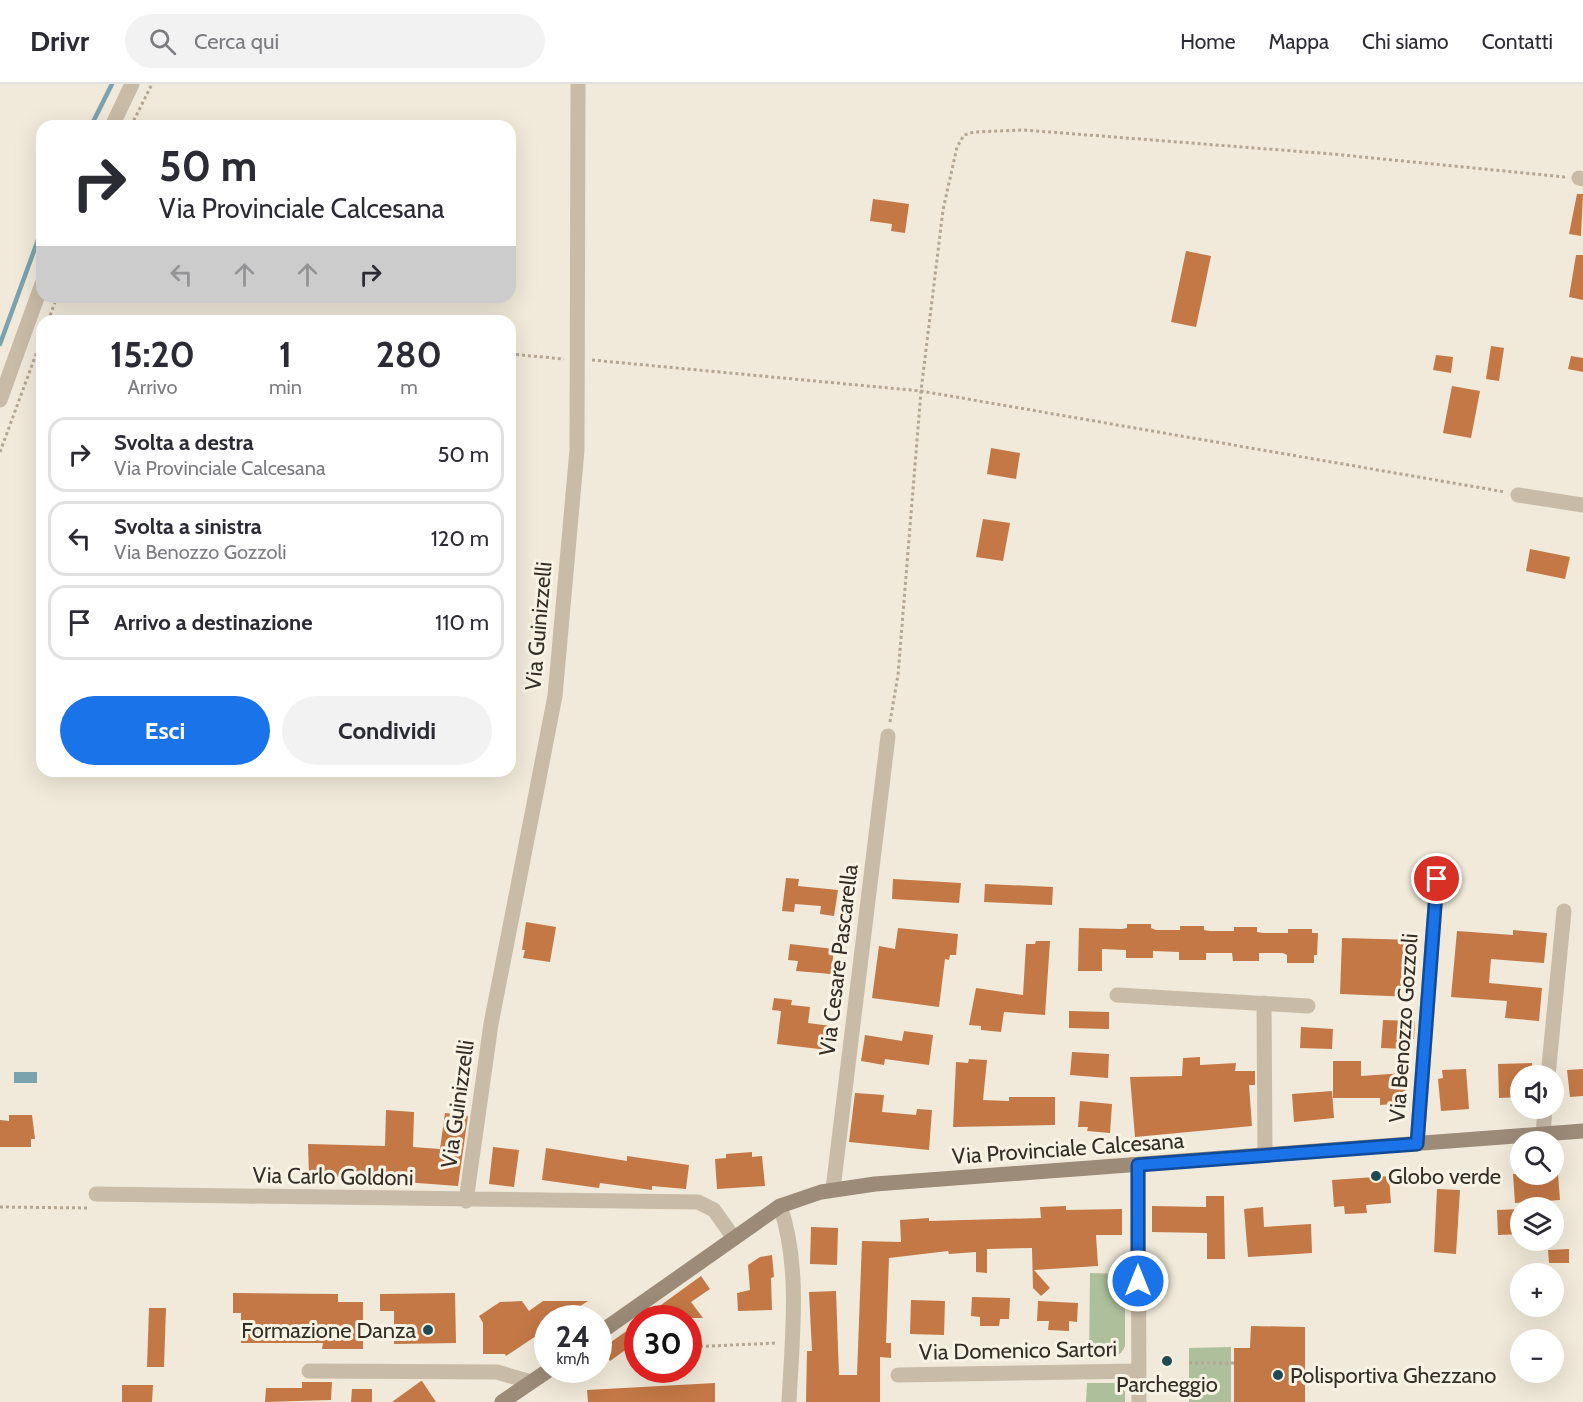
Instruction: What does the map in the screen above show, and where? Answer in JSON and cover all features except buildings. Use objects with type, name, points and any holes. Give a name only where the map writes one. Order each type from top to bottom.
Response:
[{"type":"main road","name":"Via Provinciale Calcesana","points":[[1564,1133],[1583,1131]]},
{"type":"main road","name":"Via Provinciale Calcesana","points":[[612,1324],[780,1206],[808,1195],[833,1189],[1265,1154],[1510,1137]]},
{"type":"main road","points":[[502,1402],[534,1380]]},
{"type":"street","points":[[115,120],[132,84]]},
{"type":"street","name":"Via Guinizzelli","points":[[466,1201],[490,1024],[555,696],[576,450],[578,84]]},
{"type":"street","points":[[0,400],[36,301]]},
{"type":"street","points":[[1518,495],[1583,505]]},
{"type":"street","name":"Via Cesare Pascarella","points":[[833,1189],[888,736]]},
{"type":"street","name":"Via Benozzo Gozzoli","points":[[1417,1144],[1437,879]]},
{"type":"street","points":[[1549,1065],[1564,911]]},
{"type":"street","points":[[1116,994],[1308,1006]]},
{"type":"street","points":[[1264,1003],[1265,1154]]},
{"type":"street","name":"Via Domenico Sartori","points":[[1138,1165],[1139,1402]]},
{"type":"street","name":"Via Carlo Goldoni","points":[[96,1194],[466,1201],[698,1202],[714,1210],[733,1237]]},
{"type":"street","points":[[780,1206],[789,1244],[791,1342],[789,1402]]},
{"type":"street","points":[[309,1371],[497,1372],[531,1382]]},
{"type":"street","name":"Via Domenico Sartori","points":[[898,1375],[1139,1371]]},
{"type":"path","points":[[134,120],[152,84]]},
{"type":"path","points":[[888,736],[898,675],[921,391],[943,210],[957,147],[964,135],[975,132],[1024,130],[1332,154],[1581,179]]},
{"type":"path","points":[[0,452],[36,354]]},
{"type":"path","points":[[516,355],[619,361],[921,391],[1518,495]]},
{"type":"path","points":[[702,1346],[791,1342]]},
{"type":"path","points":[[1189,1363],[1234,1363]]},
{"type":"green space","points":[[1090,1273],[1125,1274],[1125,1346],[1115,1357],[1089,1358]]},
{"type":"green space","points":[[1231,1347],[1231,1402],[1189,1402],[1189,1348]]},
{"type":"green space","points":[[1087,1383],[1118,1383],[1125,1392],[1125,1402],[1086,1402]]},
{"type":"water","points":[[14,1072],[37,1072],[37,1083],[14,1083]]},
{"type":"waterway","points":[[94,120],[112,84]]},
{"type":"waterway","points":[[0,344],[36,245]]},
{"type":"place","name":"Globo verde","points":[[1376,1176]]},
{"type":"place","name":"Formazione Danza","points":[[428,1330]]},
{"type":"place","name":"Parcheggio","points":[[1167,1361]]},
{"type":"place","name":"Polisportiva Ghezzano","points":[[1278,1375]]},
{"type":"route","points":[[1138,1281],[1138,1165],[1417,1144],[1437,879]]}]
